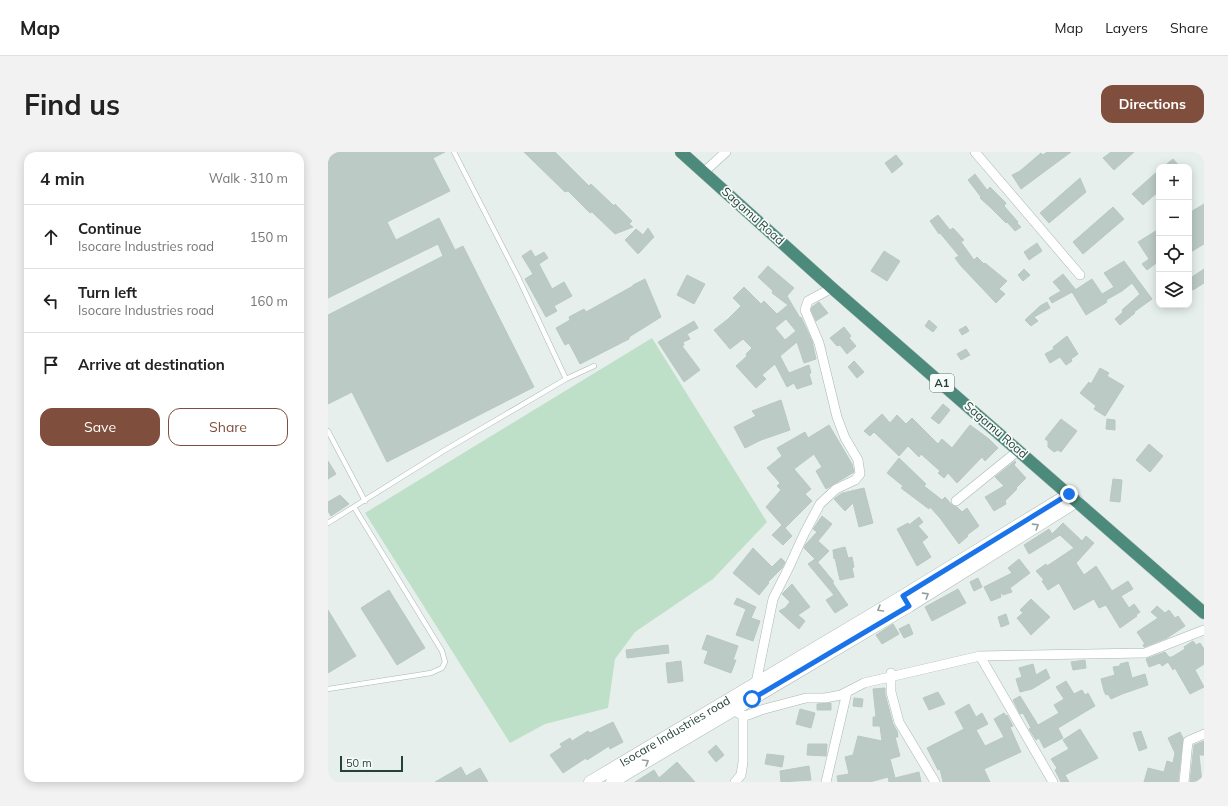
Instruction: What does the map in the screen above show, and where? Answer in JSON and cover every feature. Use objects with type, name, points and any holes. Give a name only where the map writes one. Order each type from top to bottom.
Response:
[{"type":"highway","name":"Sagamu Road","points":[[681,152],[832,288],[1204,613]]},
{"type":"street","points":[[704,172],[726,152]]},
{"type":"street","points":[[975,152],[1080,275]]},
{"type":"street","points":[[756,683],[772,598],[790,567],[805,532],[820,504],[836,489],[855,480],[860,474],[858,460],[845,438],[836,417],[819,343],[805,310],[808,301],[832,288]]},
{"type":"street","points":[[956,501],[1019,450]]},
{"type":"street","name":"Isocare Industries road","points":[[612,782],[738,713],[906,601],[1073,498]]},
{"type":"street","name":"Isocare Industries road","points":[[590,782],[756,683],[906,601]]},
{"type":"street","points":[[734,782],[741,775],[743,762],[738,713],[806,698],[825,698],[841,695],[890,674],[980,656],[1145,653],[1204,630]]},
{"type":"street","points":[[980,656],[1053,782]]},
{"type":"street","points":[[890,674],[891,692],[899,722],[935,782]]},
{"type":"street","points":[[826,782],[847,692]]},
{"type":"street","points":[[1184,782],[1188,741],[1204,734]]},
{"type":"lane","points":[[454,152],[518,278],[566,379]]},
{"type":"lane","points":[[328,523],[446,450],[566,379],[594,366]]},
{"type":"lane","points":[[328,431],[365,501]]},
{"type":"lane","points":[[328,689],[431,673],[442,668],[445,662],[442,651],[354,507]]},
{"type":"green space","points":[[652,338],[767,522],[713,579],[635,632],[615,659],[608,708],[545,724],[510,743],[365,513]]},
{"type":"building","points":[[328,152],[445,152],[433,158],[450,191],[387,222],[396,240],[439,218],[455,250],[463,246],[534,387],[387,462],[352,392],[328,404],[328,315],[443,256],[438,244],[328,298]]},
{"type":"building","points":[[524,152],[555,152],[589,186],[591,184],[614,206],[615,204],[632,221],[629,224],[633,227],[615,234],[592,212],[590,213],[568,191],[565,192]]},
{"type":"building","points":[[1047,152],[1071,152],[1021,189],[1012,175],[1020,171],[1041,153],[1043,155]]},
{"type":"building","points":[[1111,152],[1134,152],[1114,170],[1103,158]]},
{"type":"building","points":[[896,155],[903,164],[892,173],[885,163]]},
{"type":"building","points":[[1173,159],[1177,164],[1167,164]]},
{"type":"building","points":[[1156,173],[1156,194],[1143,205],[1132,194]]},
{"type":"building","points":[[975,174],[987,190],[990,187],[1006,203],[1004,206],[1021,227],[1015,231],[980,198],[981,197],[968,180]]},
{"type":"building","points":[[1080,178],[1086,192],[1049,223],[1040,213]]},
{"type":"building","points":[[1204,204],[1204,244],[1192,251],[1192,236],[1192,211]]},
{"type":"building","points":[[1113,207],[1124,219],[1083,254],[1073,242]]},
{"type":"building","points":[[938,215],[950,230],[953,228],[964,240],[961,242],[974,260],[977,257],[1007,281],[999,289],[1005,294],[996,303],[961,266],[955,258],[959,256],[940,233],[939,234],[930,221]]},
{"type":"building","points":[[648,228],[654,237],[638,254],[625,240],[636,229],[643,235]]},
{"type":"building","points":[[1156,231],[1156,263],[1147,270],[1142,264],[1149,259],[1138,242]]},
{"type":"building","points":[[1037,243],[1042,251],[1029,260],[1024,252]]},
{"type":"building","points":[[531,250],[535,257],[544,252],[548,258],[539,264],[552,289],[564,282],[572,296],[554,306],[557,311],[546,317],[525,279],[533,274],[522,256]]},
{"type":"building","points":[[884,251],[900,261],[887,281],[871,271]]},
{"type":"building","points":[[1124,261],[1152,299],[1134,312],[1135,313],[1120,325],[1115,319],[1123,312],[1122,310],[1140,294],[1132,283],[1122,291],[1106,300],[1107,302],[1086,315],[1072,292],[1092,279],[1102,294],[1114,287],[1104,273]]},
{"type":"building","points":[[768,266],[794,288],[787,296],[800,318],[801,317],[812,341],[816,359],[804,363],[797,342],[780,356],[789,373],[809,365],[811,373],[809,374],[812,384],[797,389],[794,383],[787,387],[775,364],[762,375],[766,379],[756,388],[736,366],[747,356],[746,354],[752,348],[743,339],[730,349],[714,330],[741,306],[733,298],[744,287],[761,304],[764,301],[777,314],[788,305],[772,293],[773,291],[758,277]],"holes":[[[786,319],[796,331],[785,340],[775,328]]]},
{"type":"building","points":[[1024,269],[1030,275],[1023,281],[1018,275]]},
{"type":"building","points":[[1204,269],[1204,283],[1193,290],[1192,277]]},
{"type":"building","points":[[1063,274],[1076,290],[1052,303],[1049,298],[1061,291],[1053,282]]},
{"type":"building","points":[[687,275],[705,284],[694,304],[677,295]]},
{"type":"building","points":[[645,279],[661,317],[629,337],[629,339],[580,364],[569,343],[565,345],[556,328],[570,320],[569,317],[584,309],[586,312]]},
{"type":"building","points":[[819,302],[828,313],[816,321],[811,310],[812,307]]},
{"type":"building","points":[[1047,302],[1050,308],[1034,317],[1038,321],[1031,326],[1025,320],[1040,306]]},
{"type":"building","points":[[929,320],[937,327],[933,332],[925,326]]},
{"type":"building","points":[[694,321],[698,328],[687,334],[690,339],[683,342],[684,345],[682,346],[700,370],[684,382],[658,342]]},
{"type":"building","points":[[966,326],[969,331],[962,335],[959,330]]},
{"type":"building","points":[[844,327],[851,336],[849,338],[856,346],[847,354],[840,345],[837,346],[830,338]]},
{"type":"building","points":[[1067,336],[1078,354],[1066,365],[1060,357],[1050,363],[1045,354],[1054,349],[1053,347]]},
{"type":"building","points":[[966,349],[970,355],[961,360],[957,354]]},
{"type":"building","points":[[854,361],[864,372],[857,378],[848,367]]},
{"type":"building","points":[[1100,368],[1109,373],[1107,376],[1124,386],[1105,416],[1094,409],[1096,406],[1080,393],[1089,382],[1091,384]]},
{"type":"building","points":[[781,400],[790,430],[761,440],[745,448],[734,427],[756,416],[752,411]]},
{"type":"building","points":[[943,404],[950,410],[939,424],[931,418]]},
{"type":"building","points":[[882,414],[890,423],[897,415],[906,424],[912,418],[938,444],[942,439],[952,448],[970,425],[989,439],[998,448],[985,461],[982,457],[957,483],[948,473],[944,478],[938,473],[940,471],[921,454],[919,457],[908,446],[899,456],[874,432],[870,436],[864,431]]},
{"type":"building","points":[[1061,419],[1077,431],[1061,452],[1058,450],[1054,452],[1048,447],[1048,441],[1045,439]]},
{"type":"building","points":[[1107,419],[1115,420],[1115,430],[1106,429]]},
{"type":"building","points":[[829,425],[852,464],[854,472],[826,489],[816,471],[822,467],[814,454],[794,469],[811,489],[805,494],[812,501],[785,528],[792,536],[783,545],[772,535],[782,525],[766,507],[781,490],[777,486],[780,483],[767,468],[782,456],[777,448],[805,432],[808,438]]},
{"type":"building","points":[[1149,444],[1163,456],[1150,472],[1136,460]]},
{"type":"building","points":[[899,458],[926,484],[924,486],[942,500],[945,497],[952,505],[957,507],[962,512],[967,508],[979,526],[967,535],[968,536],[959,544],[930,507],[929,509],[901,488],[903,486],[887,473]]},
{"type":"building","points":[[328,461],[336,474],[328,479]]},
{"type":"building","points":[[1015,461],[1016,462],[1014,465],[1026,478],[1005,501],[1006,504],[994,511],[985,497],[1004,486],[995,477]]},
{"type":"building","points":[[1113,479],[1122,480],[1120,502],[1110,501]]},
{"type":"building","points":[[864,488],[873,523],[859,527],[853,503],[845,511],[834,499],[842,493]]},
{"type":"building","points":[[340,495],[349,504],[331,516],[328,511],[328,502]]},
{"type":"building","points":[[822,516],[832,524],[818,541],[829,551],[818,562],[804,548],[817,532],[813,529]]},
{"type":"building","points":[[919,517],[923,522],[918,526],[928,537],[922,542],[931,557],[917,566],[897,529],[908,523],[909,525]]},
{"type":"building","points":[[1063,523],[1082,541],[1086,536],[1094,543],[1076,563],[1084,575],[1096,566],[1112,591],[1128,581],[1133,589],[1121,596],[1129,608],[1134,604],[1140,612],[1136,615],[1137,616],[1120,628],[1106,605],[1099,608],[1094,599],[1074,610],[1059,583],[1048,590],[1042,581],[1044,580],[1036,571],[1046,564],[1047,566],[1074,548],[1060,535],[1029,554],[1024,545],[1049,529],[1052,534]]},
{"type":"building","points":[[845,547],[848,558],[852,557],[854,577],[840,580],[833,550]]},
{"type":"building","points":[[753,548],[772,567],[781,558],[785,562],[782,568],[768,582],[769,583],[759,595],[733,573]]},
{"type":"building","points":[[815,559],[834,582],[832,582],[848,605],[835,613],[826,600],[834,595],[808,564]]},
{"type":"building","points":[[1019,559],[1030,573],[1010,588],[1012,592],[1003,595],[1000,592],[1001,597],[991,601],[984,587],[1012,573],[1008,568]]},
{"type":"building","points":[[978,578],[982,587],[974,591],[970,582]]},
{"type":"building","points":[[792,584],[810,607],[798,615],[805,621],[799,629],[779,611],[785,608],[790,602],[782,594]]},
{"type":"building","points":[[958,589],[966,603],[932,621],[925,607]]},
{"type":"building","points":[[389,590],[425,648],[397,665],[361,608]]},
{"type":"building","points":[[737,598],[756,607],[751,618],[760,621],[753,641],[736,635],[746,609],[734,604]]},
{"type":"building","points":[[1031,599],[1050,617],[1031,635],[1017,618],[1023,613],[1020,610]]},
{"type":"building","points":[[1157,606],[1165,613],[1169,610],[1175,618],[1178,616],[1185,626],[1167,638],[1144,647],[1143,645],[1145,644],[1137,632],[1158,618],[1151,612]]},
{"type":"building","points":[[328,610],[356,656],[328,673]]},
{"type":"building","points":[[1006,614],[1009,624],[1001,627],[998,617]]},
{"type":"building","points":[[893,624],[899,634],[882,644],[876,635]]},
{"type":"building","points":[[909,624],[913,634],[904,638],[899,629]]},
{"type":"building","points":[[707,635],[738,646],[733,660],[736,660],[731,673],[704,663],[708,651],[702,649]]},
{"type":"building","points":[[1193,641],[1196,645],[1200,643],[1204,649],[1204,664],[1195,670],[1204,687],[1190,694],[1175,668],[1173,670],[1168,662],[1162,666],[1160,663],[1149,667],[1146,659],[1165,652],[1169,657],[1172,657],[1185,649],[1184,647]]},
{"type":"building","points":[[668,645],[669,653],[627,658],[626,650]]},
{"type":"building","points":[[1085,660],[1086,668],[1073,670],[1071,662]]},
{"type":"building","points":[[681,661],[683,681],[668,683],[666,663]]},
{"type":"building","points":[[1128,662],[1132,678],[1145,674],[1148,685],[1111,699],[1104,691],[1101,679],[1115,675],[1113,667],[1120,666],[1120,664]]},
{"type":"building","points":[[1033,664],[1036,675],[1046,669],[1050,678],[1032,689],[1020,692],[1016,679],[1022,677],[1019,668]]},
{"type":"building","points":[[1066,681],[1074,694],[1082,690],[1085,695],[1088,693],[1095,706],[1058,728],[1063,738],[1044,748],[1039,738],[1036,740],[1029,729],[1031,728],[1023,713],[1020,714],[1013,700],[1020,696],[1038,725],[1059,713],[1054,705],[1064,699],[1056,687]]},
{"type":"building","points":[[885,688],[885,694],[898,737],[895,737],[900,756],[890,759],[895,778],[919,772],[921,782],[889,782],[888,777],[870,782],[838,782],[837,776],[849,774],[845,757],[853,755],[858,736],[882,741],[880,726],[873,726],[873,717],[876,717],[873,689]]},
{"type":"building","points":[[938,692],[945,704],[929,710],[923,698]]},
{"type":"building","points":[[854,698],[863,699],[862,707],[853,706]]},
{"type":"building","points":[[831,703],[831,710],[817,710],[817,704]]},
{"type":"building","points":[[969,704],[976,717],[982,713],[988,724],[976,730],[985,746],[1004,737],[994,719],[1004,713],[1006,716],[1007,715],[1013,726],[1010,727],[1021,752],[984,769],[990,782],[943,782],[940,769],[938,770],[927,748],[964,729],[955,712]]},
{"type":"building","points":[[800,709],[815,713],[811,728],[796,724]]},
{"type":"building","points":[[613,722],[623,742],[610,749],[609,746],[587,760],[586,758],[563,773],[550,755],[562,747],[560,744],[570,738],[572,741],[588,731],[590,733]]},
{"type":"building","points":[[1080,729],[1098,758],[1065,775],[1069,782],[1061,782],[1055,770],[1057,768],[1051,759],[1069,749],[1063,740]]},
{"type":"building","points":[[1141,731],[1147,748],[1139,751],[1133,733]]},
{"type":"building","points":[[1180,732],[1183,738],[1178,782],[1144,782],[1148,768],[1164,772],[1167,761],[1173,763],[1175,753],[1168,738]]},
{"type":"building","points":[[1204,741],[1204,755],[1199,755],[1202,782],[1190,782],[1194,745]]},
{"type":"building","points":[[808,744],[827,744],[826,756],[807,755]]},
{"type":"building","points":[[716,745],[724,755],[716,762],[708,752]]},
{"type":"building","points":[[767,754],[784,756],[782,767],[765,764]]},
{"type":"building","points":[[677,762],[695,782],[635,782],[654,770],[659,778]]},
{"type":"building","points":[[809,766],[811,780],[781,782],[780,771]]},
{"type":"building","points":[[461,767],[466,776],[480,768],[488,782],[435,782]]},
{"type":"route","points":[[752,699],[909,606],[903,596],[1069,494]]}]
